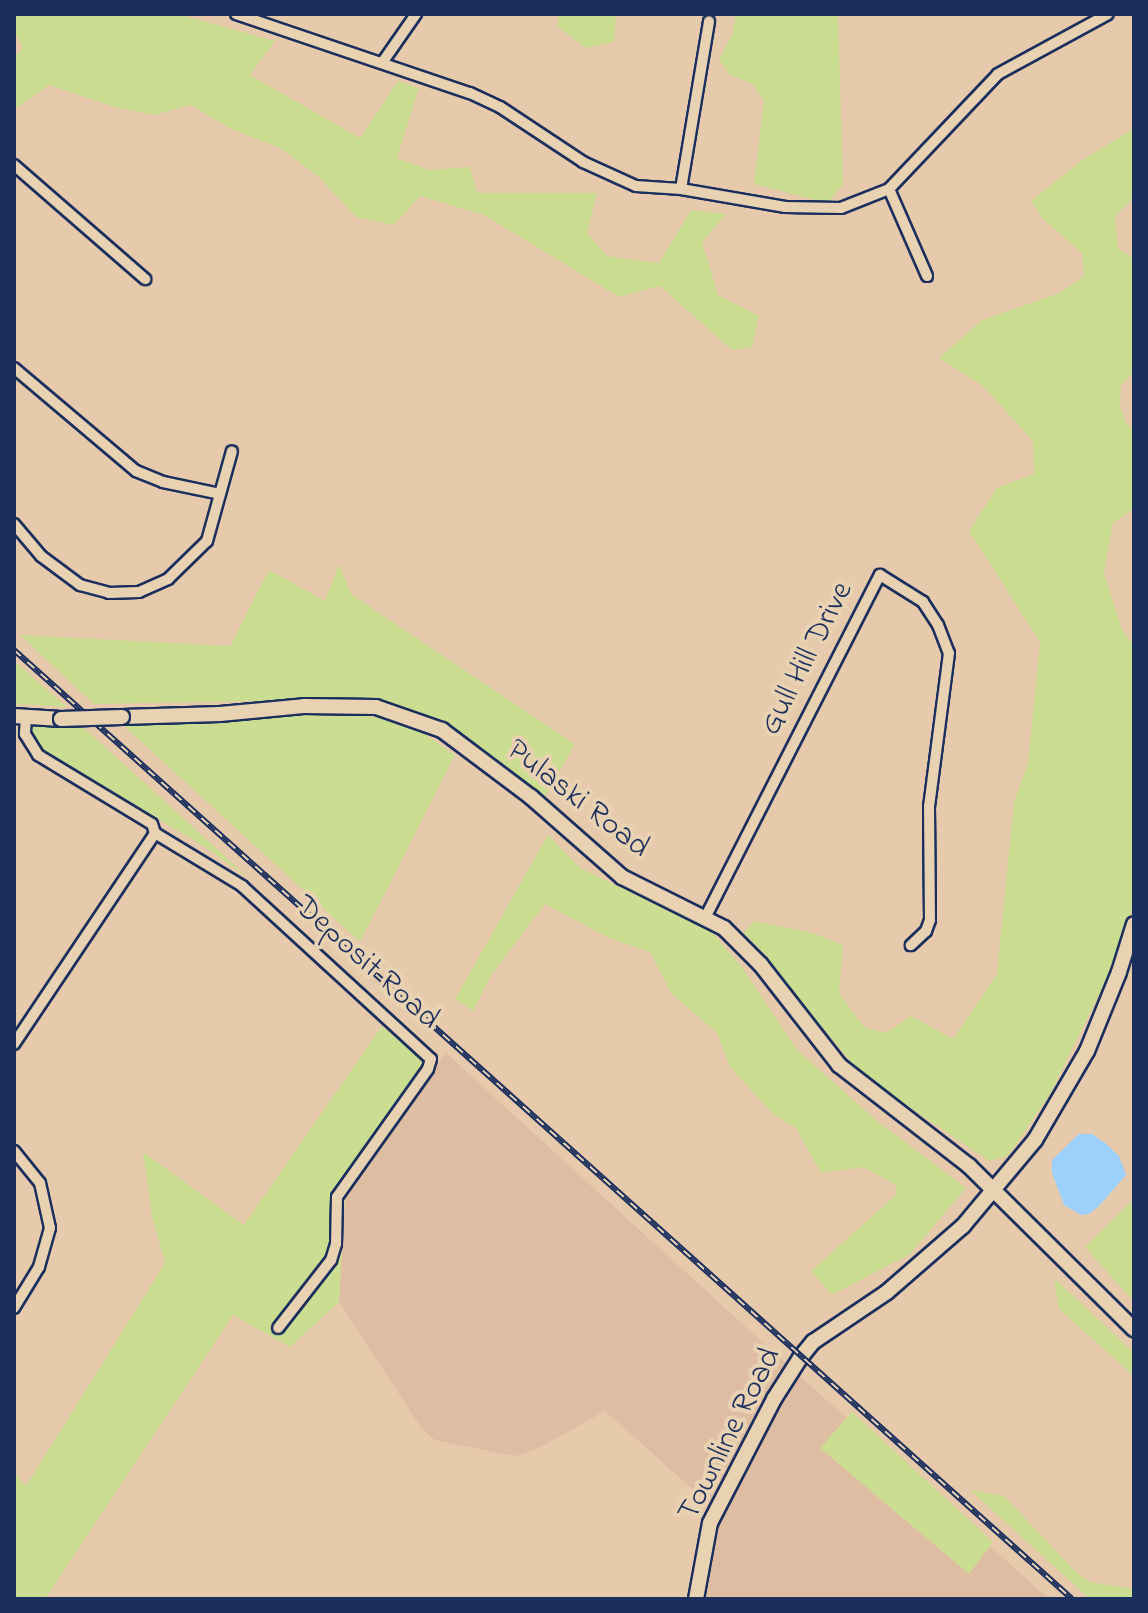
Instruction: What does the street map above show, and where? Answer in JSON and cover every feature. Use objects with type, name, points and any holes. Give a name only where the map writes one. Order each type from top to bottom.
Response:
[{"type":"main road","name":"Pulaski Road","points":[[20,717],[61,719],[220,714],[304,706],[376,707],[442,730],[531,797],[622,877],[706,916],[724,928],[761,965],[839,1065],[938,1141],[1134,1329]]},
{"type":"main road","name":"Townline Road","points":[[696,1599],[710,1523],[775,1397],[800,1358],[813,1342],[887,1292],[963,1226],[1035,1140],[1087,1051],[1119,972],[1134,924]]},
{"type":"street","points":[[236,14],[500,107],[570,154],[613,178],[636,186],[681,189],[785,207],[841,208],[889,189],[998,74],[1108,14]]},
{"type":"street","points":[[382,63],[416,14]]},
{"type":"street","points":[[681,189],[709,21]]},
{"type":"street","points":[[14,165],[145,279]]},
{"type":"street","points":[[889,189],[927,276]]},
{"type":"street","points":[[14,368],[136,471],[163,482],[220,494]]},
{"type":"street","points":[[14,524],[41,556],[80,585],[109,593],[139,592],[168,579],[207,541],[232,451]]},
{"type":"street","name":"Gull Hill Drive","points":[[706,916],[880,575],[923,602],[938,625],[949,653],[929,806],[930,920],[926,931],[911,945]]},
{"type":"street","name":"Deposit Road","points":[[20,717],[25,734],[38,755],[152,824],[155,833],[242,886],[431,1059],[428,1069],[337,1197],[336,1244],[331,1260],[278,1328]]},
{"type":"street","points":[[16,1036],[155,833]]},
{"type":"street","points":[[14,1151],[40,1183],[50,1228],[39,1267],[14,1308]]},
{"type":"shaded area","points":[[446,1053],[1049,1599],[688,1599],[708,1503],[605,1411],[537,1449],[515,1456],[435,1440],[422,1429],[339,1302],[345,1197]]},
{"type":"green space","points":[[15,14],[178,14],[275,41],[250,75],[360,138],[398,81],[419,88],[397,158],[429,170],[470,167],[477,193],[597,193],[587,233],[607,256],[659,263],[691,210],[726,214],[702,242],[718,295],[759,316],[752,347],[732,350],[660,286],[619,297],[484,215],[420,196],[394,225],[356,217],[319,177],[280,148],[231,129],[191,105],[154,115],[118,108],[49,85],[14,110],[14,57],[23,48],[14,30]]},
{"type":"green space","points":[[559,14],[616,14],[614,42],[586,48],[557,26]]},
{"type":"green space","points":[[736,14],[838,14],[843,185],[827,203],[754,184],[764,101],[752,84],[729,74],[719,59],[732,35]]},
{"type":"green space","points":[[1134,128],[1134,197],[1115,216],[1118,249],[1134,258],[1134,372],[1121,385],[1120,406],[1126,423],[1134,430],[1134,508],[1113,523],[1104,573],[1122,630],[1134,646],[1134,904],[1112,968],[1050,1094],[1008,1156],[989,1161],[862,1075],[743,934],[754,921],[813,933],[843,945],[839,993],[864,1027],[886,1033],[911,1016],[953,1039],[997,974],[1014,802],[1028,763],[1040,642],[969,531],[997,488],[1034,474],[1033,441],[983,386],[939,358],[982,320],[1060,293],[1084,276],[1082,253],[1043,219],[1031,201],[1081,161]]},
{"type":"green space","points":[[339,564],[351,594],[575,744],[544,799],[446,721],[375,699],[94,704],[20,635],[230,646],[269,570],[325,601]]},
{"type":"green space","points":[[14,661],[67,707],[14,704]]},
{"type":"green space","points":[[331,712],[385,718],[419,730],[455,755],[360,942],[124,726]]},
{"type":"green space","points":[[20,724],[82,726],[250,879],[208,849],[16,733]]},
{"type":"green space","points":[[548,835],[580,868],[712,932],[743,969],[797,1050],[877,1121],[966,1188],[910,1254],[832,1295],[811,1271],[897,1194],[896,1185],[863,1167],[821,1173],[796,1128],[773,1114],[730,1067],[717,1033],[671,993],[650,952],[609,938],[545,904],[491,975],[473,1011],[455,999]]},
{"type":"green space","points":[[382,1026],[435,1069],[345,1197],[339,1302],[290,1347],[233,1315],[45,1599],[14,1599],[14,1472],[26,1486],[165,1263],[152,1216],[143,1152],[244,1225]]},
{"type":"green space","points":[[1134,1199],[1134,1302],[1085,1247]]},
{"type":"green space","points":[[1054,1278],[1134,1353],[1134,1376],[1059,1309]]},
{"type":"green space","points":[[852,1412],[993,1542],[969,1574],[820,1448]]},
{"type":"green space","points":[[970,1490],[1004,1496],[1075,1571],[1090,1582],[1134,1589],[1134,1599],[1090,1599]]},
{"type":"water","points":[[1079,1134],[1092,1134],[1105,1143],[1119,1156],[1126,1175],[1099,1206],[1089,1214],[1081,1215],[1064,1205],[1052,1173],[1052,1160]]},
{"type":"railway","points":[[14,650],[1072,1599]]}]
